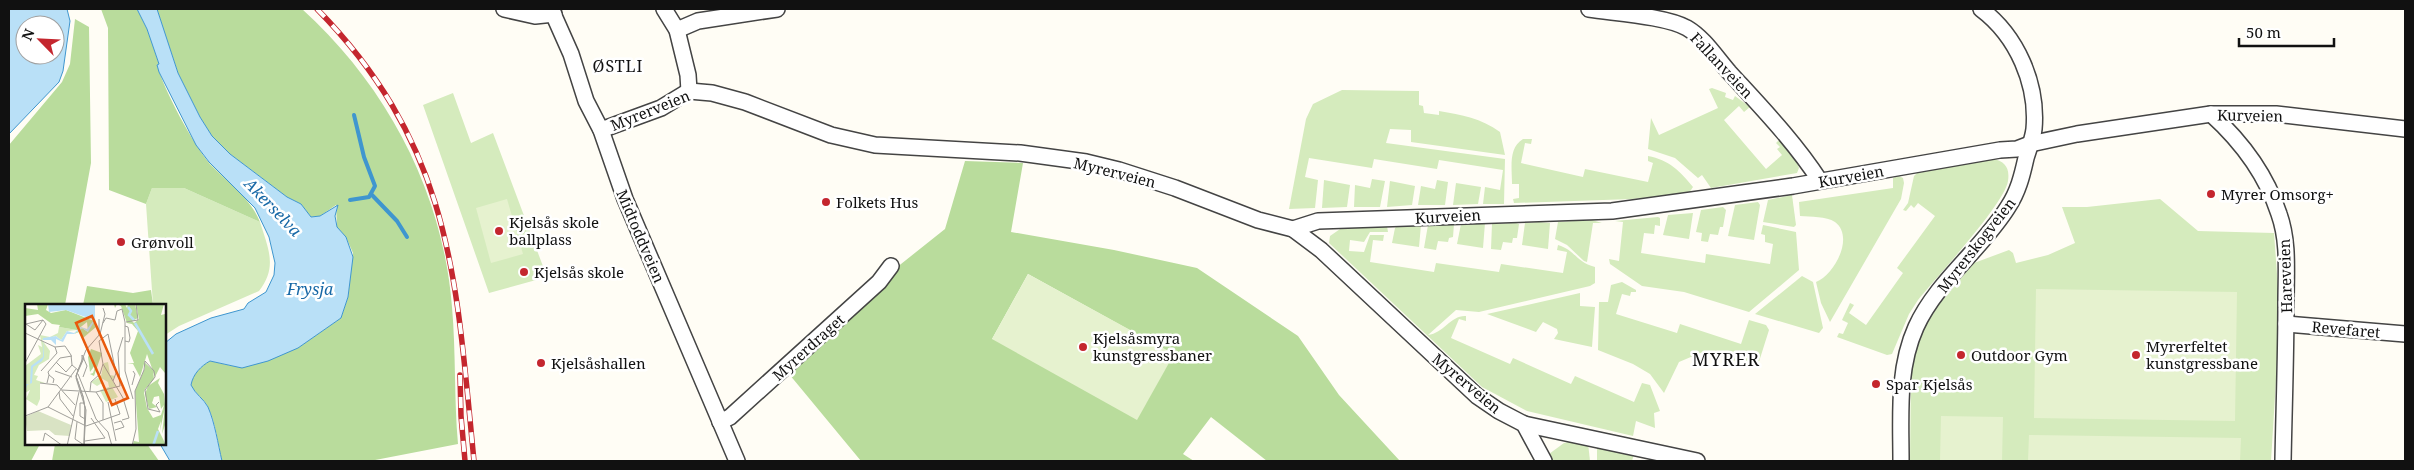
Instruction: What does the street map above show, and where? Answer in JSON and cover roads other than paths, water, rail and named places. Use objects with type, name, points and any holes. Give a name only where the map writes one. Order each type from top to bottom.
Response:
[{"type":"street","points":[[504,9],[535,16],[553,11]]},
{"type":"street","points":[[664,9],[677,30],[688,74],[689,91]]},
{"type":"street","points":[[677,30],[698,21],[777,9]]},
{"type":"street","name":"Fallanveien","points":[[1589,9],[1671,22],[1686,28],[1700,38],[1804,157],[1820,181]]},
{"type":"street","name":"Myrerskogveien","points":[[1900,461],[1903,364],[1916,326],[1927,307],[2008,208],[2018,190],[2034,130],[2034,112],[2027,70],[2007,35],[1981,9]]},
{"type":"street","name":"Midtoddveien","points":[[553,11],[586,101],[601,130],[625,199],[737,461]]},
{"type":"street","name":"Myrerveien","points":[[601,130],[661,108],[689,91],[712,93],[745,102],[832,135],[876,145],[1020,153],[1094,164],[1174,188],[1258,220],[1293,229],[1321,250],[1478,396],[1498,411],[1524,424],[1697,461]]},
{"type":"street","name":"Kurveien","points":[[1293,229],[1318,221],[1612,211],[1794,186],[2000,150],[2017,149],[2030,144],[2077,134],[2211,114],[2276,114],[2405,129]]},
{"type":"street","name":"Hareveien","points":[[2211,114],[2237,138],[2260,172],[2280,214],[2286,238],[2283,461]]},
{"type":"street","name":"Myrerdraget","points":[[720,422],[730,417],[824,333],[878,282],[891,266]]},
{"type":"street","name":"Revefaret","points":[[2286,324],[2405,334]]},
{"type":"street","points":[[1524,424],[1544,461]]},
{"type":"water","points":[[9,9],[67,9],[70,21],[65,57],[65,15],[15,15],[15,65],[64,65],[59,82],[9,134]]},
{"type":"water","name":"Frysja","points":[[137,9],[157,9],[178,73],[200,117],[212,136],[230,154],[287,197],[301,204],[311,217],[320,216],[338,205],[335,216],[337,227],[346,237],[353,257],[348,297],[341,318],[298,348],[268,361],[242,368],[210,361],[196,374],[191,385],[208,407],[222,461],[170,461],[161,445],[166,445],[166,342],[176,334],[211,318],[244,309],[248,303],[266,292],[274,275],[275,263],[269,237],[255,208],[209,162],[196,145],[159,72],[157,65],[159,64],[147,29]]},
{"type":"waterway","points":[[350,200],[369,197],[375,186],[364,157],[354,115]]},
{"type":"waterway","points":[[372,195],[397,221],[407,237]]},
{"type":"railway","points":[[317,9],[362,61],[396,113],[422,165],[440,219],[452,275],[461,333],[474,461]]},
{"type":"railway","points":[[460,375],[465,461]]},
{"type":"place","name":"Myrer Omsorg+","points":[[2211,194]]},
{"type":"place","name":"Folkets Hus","points":[[826,202]]},
{"type":"place","name":"Kjelsås skole ballplass","points":[[499,231]]},
{"type":"place","name":"Grønvoll","points":[[121,242]]},
{"type":"place","name":"Kjelsås skole","points":[[524,272]]},
{"type":"place","name":"Kjelsåsmyra kunstgressbaner","points":[[1083,347]]},
{"type":"place","name":"Outdoor Gym","points":[[1961,355]]},
{"type":"place","name":"Myrerfeltet kunstgressbane","points":[[2136,355]]},
{"type":"place","name":"Kjelsåshallen","points":[[541,363]]},
{"type":"place","name":"Spar Kjelsås","points":[[1876,384]]},
{"type":"district","name":"ØSTLI","points":[[618,66]]},
{"type":"district","name":"MYRER","points":[[1726,359]]},
{"type":"water label","name":"Akerselva","points":[[273,207]]}]
